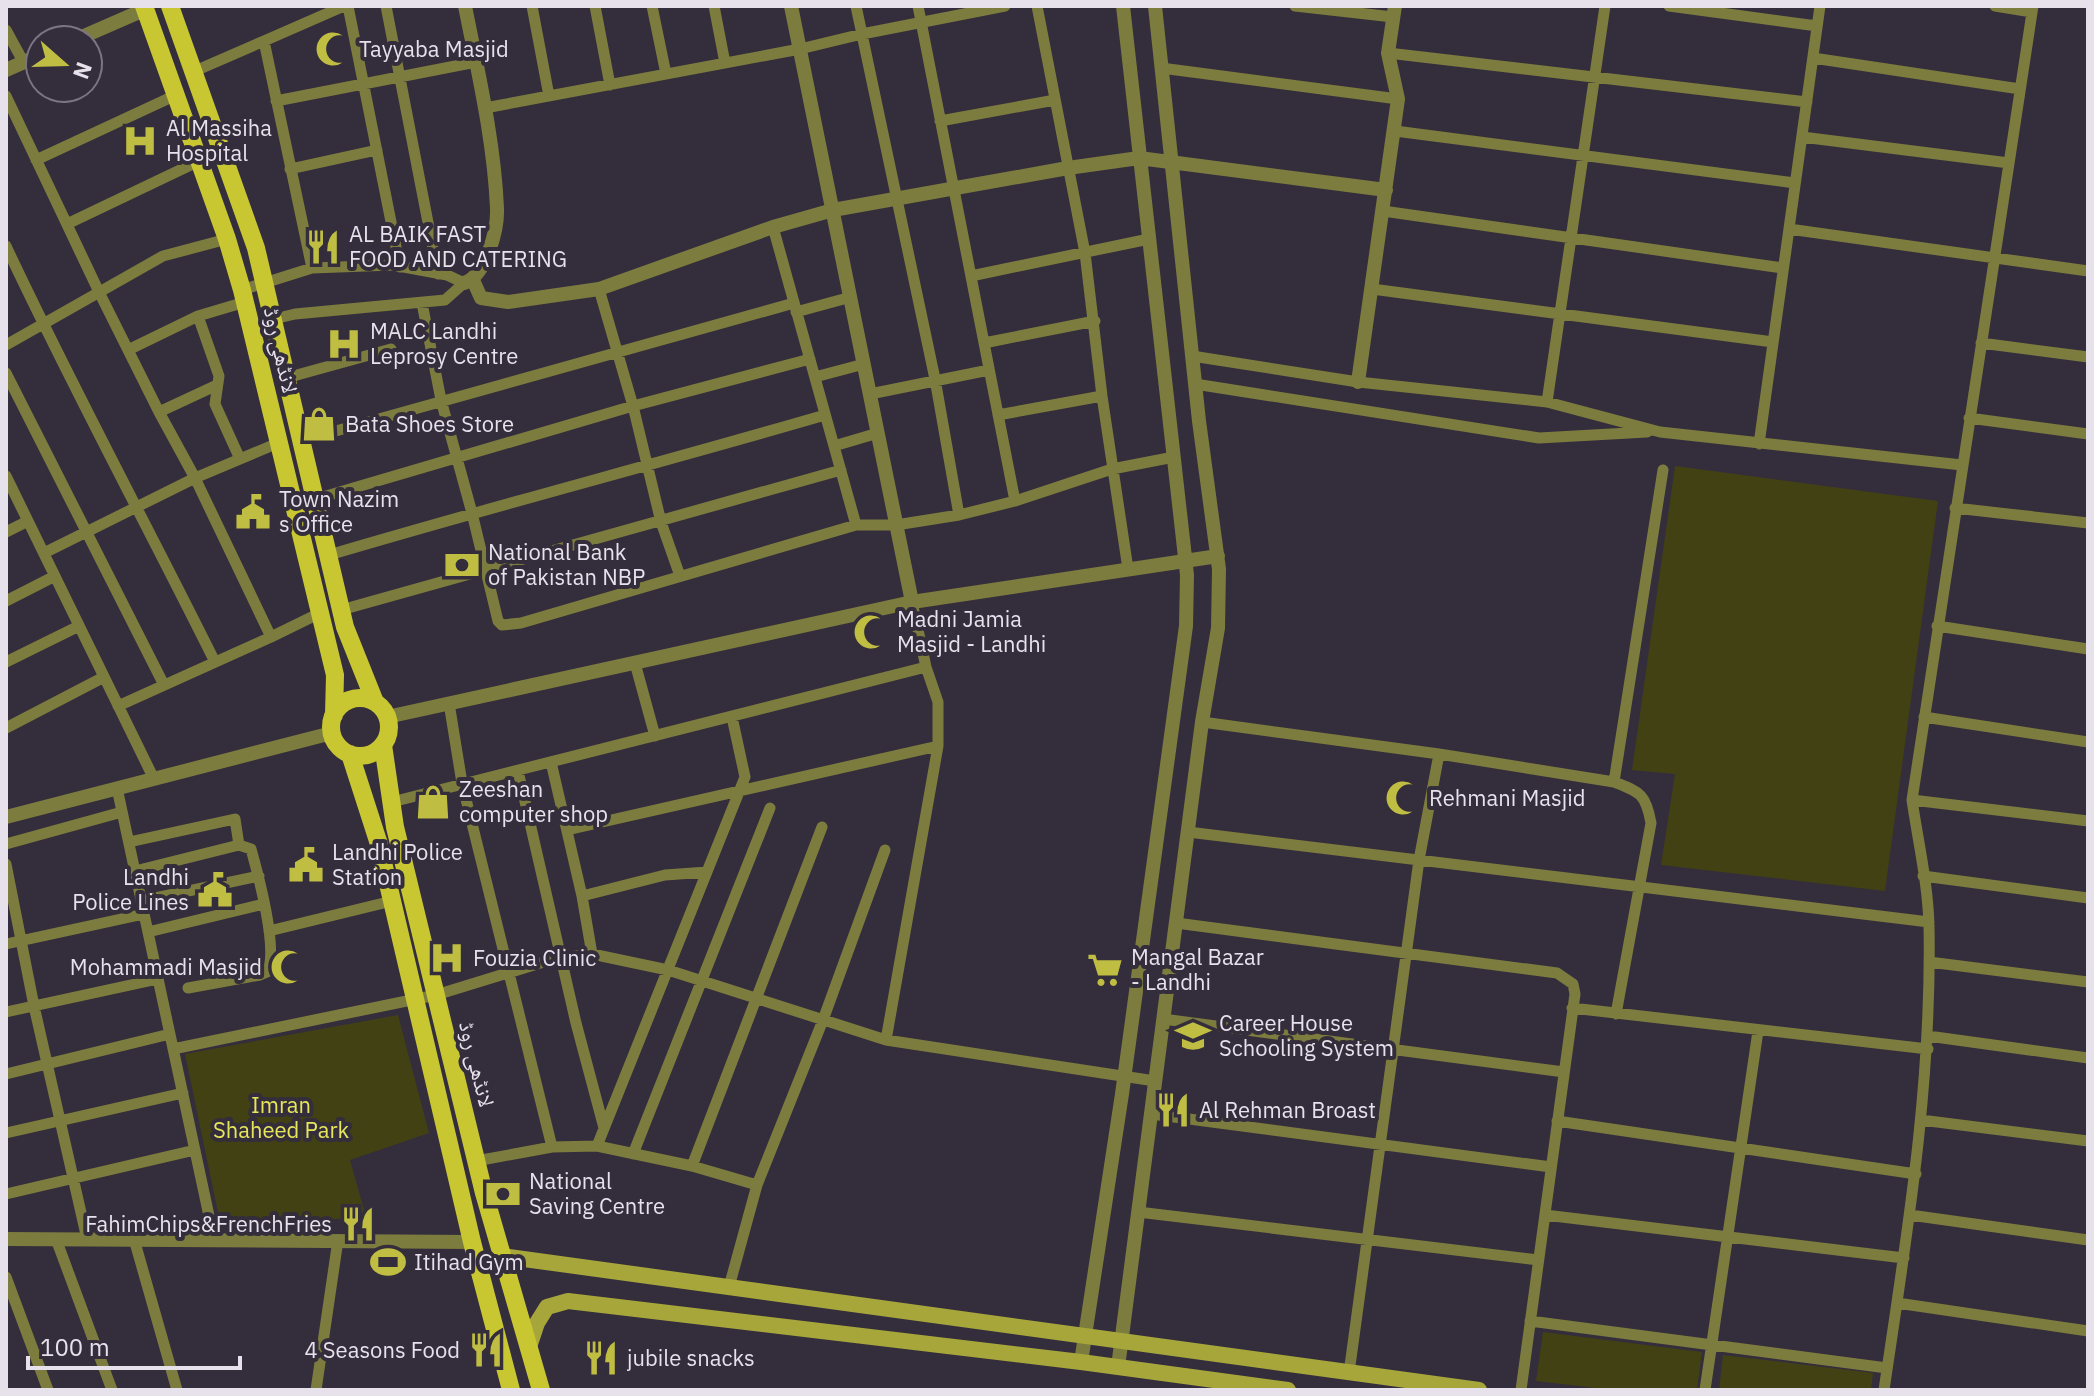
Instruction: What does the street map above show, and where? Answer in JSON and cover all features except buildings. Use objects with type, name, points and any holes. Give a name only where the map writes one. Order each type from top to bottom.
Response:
[{"type":"main road","name":"لانڈھی روڈ","points":[[170,6],[256,248],[345,627],[375,702]]},
{"type":"main road","name":"لانڈھی روڈ","points":[[145,8],[227,239],[244,296],[335,675],[333,724]]},
{"type":"main road","points":[[366,699],[375,702],[387,717],[388,736],[383,745],[368,755],[350,754],[336,742],[333,724],[347,701],[366,699]]},
{"type":"main road","name":"لانڈھی روڈ","points":[[383,745],[395,827],[476,1161],[541,1390]]},
{"type":"main road","name":"لانڈھی روڈ","points":[[350,754],[378,841],[472,1242],[511,1390]]},
{"type":"main road","points":[[502,1256],[1439,1387],[1479,1390]]},
{"type":"main road","points":[[529,1347],[537,1323],[547,1307],[568,1301],[1081,1362],[1200,1384],[1288,1390]]},
{"type":"street","points":[[195,71],[346,6],[400,267]]},
{"type":"street","points":[[386,6],[438,274]]},
{"type":"street","points":[[274,319],[295,314],[445,300],[469,282],[482,267],[495,233],[497,209],[485,108],[465,6]]},
{"type":"street","points":[[532,6],[549,96]]},
{"type":"street","points":[[595,6],[610,85]]},
{"type":"street","points":[[652,6],[666,74]]},
{"type":"street","points":[[714,6],[725,63]]},
{"type":"street","points":[[791,6],[912,602],[926,667],[938,702],[938,746],[886,1040]]},
{"type":"street","points":[[856,6],[899,199],[959,515]]},
{"type":"street","points":[[918,6],[1015,501]]},
{"type":"street","points":[[485,108],[800,49],[921,21],[1005,6]]},
{"type":"street","points":[[1037,6],[1085,253],[1102,396],[1128,569]]},
{"type":"street","points":[[1081,1362],[1087,1338],[1186,626],[1186,562],[1123,6]]},
{"type":"street","points":[[1118,1367],[1202,722],[1218,628],[1218,556],[1195,384],[1155,6]]},
{"type":"street","points":[[1295,6],[1394,12],[1388,53],[1398,99],[1395,131],[1358,382]]},
{"type":"street","points":[[1547,402],[1605,6]]},
{"type":"street","points":[[1669,6],[1817,26]]},
{"type":"street","points":[[1759,444],[1820,6]]},
{"type":"street","points":[[1884,1390],[1916,1174],[1928,1049],[1929,922],[1912,800],[2032,9],[1995,6]]},
{"type":"street","points":[[104,27],[145,8]]},
{"type":"street","points":[[6,30],[24,63],[6,70]]},
{"type":"street","points":[[264,41],[312,268]]},
{"type":"street","points":[[1388,53],[1807,102]]},
{"type":"street","points":[[1813,58],[2020,89]]},
{"type":"street","points":[[276,101],[476,62]]},
{"type":"street","points":[[1161,68],[1398,99]]},
{"type":"street","points":[[36,160],[176,95]]},
{"type":"street","points":[[6,96],[99,292],[195,478],[271,637]]},
{"type":"street","points":[[940,121],[1055,100]]},
{"type":"street","points":[[1395,131],[1795,183]]},
{"type":"street","points":[[1802,137],[2009,163]]},
{"type":"street","points":[[290,169],[377,150]]},
{"type":"street","points":[[128,350],[244,296],[265,282],[312,268],[400,267],[469,282],[481,298],[508,302],[599,289],[773,227],[833,210],[1139,158],[1386,190]]},
{"type":"street","points":[[67,224],[199,161]]},
{"type":"street","points":[[1383,211],[1783,268]]},
{"type":"street","points":[[773,227],[856,525]]},
{"type":"street","points":[[1789,229],[2088,271]]},
{"type":"street","points":[[6,345],[163,256],[227,239]]},
{"type":"street","points":[[971,276],[1149,239]]},
{"type":"street","points":[[6,246],[42,324],[138,506],[215,662]]},
{"type":"street","points":[[599,289],[633,406],[661,522],[680,576]]},
{"type":"street","points":[[1372,289],[1773,342]]},
{"type":"street","points":[[300,441],[617,352],[795,307],[851,297]]},
{"type":"street","points":[[422,303],[441,400],[498,621],[502,625],[521,623],[856,525],[896,525],[959,515],[1015,501],[1112,469],[1174,457]]},
{"type":"street","points":[[198,316],[217,368],[215,404],[240,459]]},
{"type":"street","points":[[984,343],[1095,321]]},
{"type":"street","points":[[1981,343],[2088,357]]},
{"type":"street","points":[[286,378],[391,349]]},
{"type":"street","points":[[1192,356],[1358,382],[1547,402],[1660,432],[1962,465]]},
{"type":"street","points":[[316,499],[633,406],[810,359]]},
{"type":"street","points":[[815,377],[864,364]]},
{"type":"street","points":[[870,394],[989,370]]},
{"type":"street","points":[[6,373],[164,685]]},
{"type":"street","points":[[1195,384],[1539,438],[1660,432]]},
{"type":"street","points":[[159,412],[217,385]]},
{"type":"street","points":[[998,415],[1102,396]]},
{"type":"street","points":[[329,555],[825,415]]},
{"type":"street","points":[[1969,418],[2088,434]]},
{"type":"street","points":[[834,446],[878,433]]},
{"type":"street","points":[[44,553],[195,478],[278,443]]},
{"type":"street","points":[[341,610],[841,470]]},
{"type":"street","points":[[1614,782],[1663,470]]},
{"type":"street","points":[[6,476],[154,779]]},
{"type":"street","points":[[1955,508],[2088,523]]},
{"type":"street","points":[[6,532],[28,521]]},
{"type":"street","points":[[387,717],[912,602],[1218,556]]},
{"type":"street","points":[[6,601],[55,576]]},
{"type":"street","points":[[118,706],[320,613]]},
{"type":"street","points":[[6,662],[79,626]]},
{"type":"street","points":[[1937,626],[2088,649]]},
{"type":"street","points":[[635,663],[655,736]]},
{"type":"street","points":[[392,802],[926,667]]},
{"type":"street","points":[[6,728],[104,677]]},
{"type":"street","points":[[449,703],[462,783],[552,1147]]},
{"type":"street","points":[[597,1146],[745,777],[732,717]]},
{"type":"street","points":[[1924,717],[2088,742]]},
{"type":"street","points":[[1202,722],[1439,754],[1614,782],[1638,791],[1648,804],[1651,823],[1616,1014]]},
{"type":"street","points":[[6,817],[154,779],[333,724]]},
{"type":"street","points":[[567,830],[938,746]]},
{"type":"street","points":[[1349,1373],[1419,860],[1439,754]]},
{"type":"street","points":[[551,762],[592,954]]},
{"type":"street","points":[[518,771],[560,957],[604,1129]]},
{"type":"street","points":[[117,788],[214,1239]]},
{"type":"street","points":[[1912,800],[2088,821]]},
{"type":"street","points":[[633,1154],[770,808]]},
{"type":"street","points":[[6,844],[122,812]]},
{"type":"street","points":[[129,842],[235,819],[239,845]]},
{"type":"street","points":[[692,1166],[822,827]]},
{"type":"street","points":[[1188,832],[1929,922]]},
{"type":"street","points":[[135,871],[239,845],[251,849],[269,931],[271,966],[267,972],[188,988]]},
{"type":"street","points":[[729,1287],[757,1185],[823,1020],[885,850]]},
{"type":"street","points":[[6,864],[46,1064],[87,1239]]},
{"type":"street","points":[[582,896],[665,875],[707,872]]},
{"type":"street","points":[[141,901],[259,876]]},
{"type":"street","points":[[1923,876],[2088,898]]},
{"type":"street","points":[[269,931],[392,901]]},
{"type":"street","points":[[148,932],[264,904]]},
{"type":"street","points":[[6,944],[144,914]]},
{"type":"street","points":[[1176,923],[1557,973],[1573,984],[1575,994],[1521,1390]]},
{"type":"street","points":[[173,1049],[436,995],[560,957],[592,954],[668,970],[886,1040],[1155,1081]]},
{"type":"street","points":[[1929,962],[2088,982]]},
{"type":"street","points":[[6,1012],[158,979]]},
{"type":"street","points":[[1572,1008],[1928,1049]]},
{"type":"street","points":[[1163,1019],[1564,1072]]},
{"type":"street","points":[[1705,1390],[1758,1031]]},
{"type":"street","points":[[6,1074],[170,1034]]},
{"type":"street","points":[[1928,1036],[2088,1058]]},
{"type":"street","points":[[6,1133],[183,1093]]},
{"type":"street","points":[[1151,1114],[1551,1167]]},
{"type":"street","points":[[1921,1120],[2088,1141]]},
{"type":"street","points":[[1557,1121],[1916,1174]]},
{"type":"street","points":[[476,1161],[552,1147],[597,1146],[692,1166],[757,1185]]},
{"type":"street","points":[[6,1194],[195,1150]]},
{"type":"street","points":[[1138,1212],[1538,1260]]},
{"type":"street","points":[[1545,1215],[1904,1258]]},
{"type":"street","points":[[1910,1215],[2088,1240]]},
{"type":"street","points":[[6,1239],[472,1242]]},
{"type":"street","points":[[56,1239],[112,1390]]},
{"type":"street","points":[[134,1239],[177,1390]]},
{"type":"street","points":[[316,1390],[338,1240]]},
{"type":"street","points":[[6,1277],[48,1390]]},
{"type":"street","points":[[1897,1303],[2088,1331]]},
{"type":"street","points":[[1530,1321],[1887,1368]]},
{"type":"green space","points":[[1675,466],[1938,501],[1885,891],[1661,865],[1675,774],[1632,770]]},
{"type":"green space","name":"Imran Shaheed Park","points":[[398,1015],[429,1133],[350,1160],[366,1217],[221,1227],[185,1054]]},
{"type":"green space","points":[[1543,1332],[1702,1352],[1697,1390],[1612,1390],[1536,1381]]},
{"type":"green space","points":[[1723,1355],[1873,1373],[1871,1390],[1719,1390]]},
{"type":"place","name":"Tayyaba Masjid","points":[[333,49]]},
{"type":"place","name":"Al Massiha Hospital","points":[[140,141]]},
{"type":"place","name":"AL BAIK FAST FOOD AND CATERING","points":[[323,247]]},
{"type":"place","name":"MALC Landhi Leprosy Centre","points":[[344,344]]},
{"type":"place","name":"Bata Shoes Store","points":[[319,424]]},
{"type":"place","name":"Town Nazim s Office","points":[[253,512]]},
{"type":"place","name":"National Bank of Pakistan NBP","points":[[462,565]]},
{"type":"place","name":"Madni Jamia Masjid - Landhi","points":[[871,632]]},
{"type":"place","name":"Rehmani Masjid","points":[[1403,798]]},
{"type":"place","name":"Zeeshan computer shop","points":[[433,802]]},
{"type":"place","name":"Landhi Police Station","points":[[306,865]]},
{"type":"place","name":"Landhi Police Lines","points":[[215,890]]},
{"type":"place","name":"Fouzia Clinic","points":[[447,958]]},
{"type":"place","name":"Mohammadi Masjid","points":[[288,967]]},
{"type":"place","name":"Mangal Bazar - Landhi","points":[[1105,970]]},
{"type":"place","name":"Career House Schooling System","points":[[1193,1036]]},
{"type":"place","name":"Al Rehman Broast","points":[[1173,1110]]},
{"type":"place","name":"National Saving Centre","points":[[503,1194]]},
{"type":"place","name":"FahimChips&FrenchFries","points":[[358,1224]]},
{"type":"place","name":"Itihad Gym","points":[[388,1262]]},
{"type":"place","name":"4 Seasons Food","points":[[486,1350]]},
{"type":"place","name":"jubile snacks","points":[[601,1358]]}]
